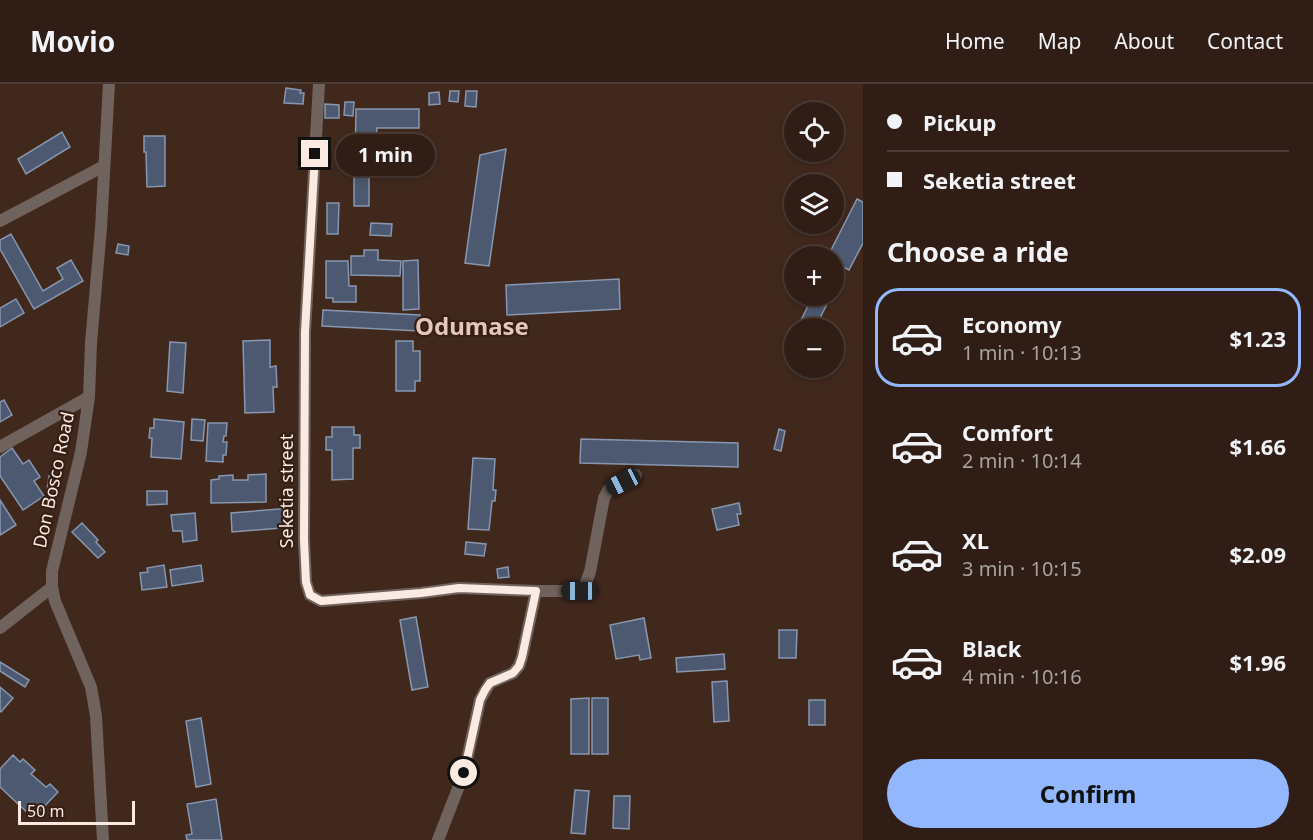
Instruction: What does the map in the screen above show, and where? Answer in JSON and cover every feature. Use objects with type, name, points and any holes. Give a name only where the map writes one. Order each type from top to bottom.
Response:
[{"type":"street","name":"Don Bosco Road","points":[[103,840],[96,716],[91,687],[55,601],[52,571],[81,452],[89,397],[109,84]]},
{"type":"street","name":"Seketia street","points":[[319,84],[305,332],[304,540],[306,582],[310,595],[321,601],[459,588],[579,591],[585,585],[590,572],[603,498],[609,489],[636,475]]},
{"type":"street","points":[[0,221],[104,166]]},
{"type":"street","points":[[0,447],[89,397]]},
{"type":"street","points":[[0,628],[52,587]]},
{"type":"street","points":[[438,840],[464,773],[480,700],[490,683],[513,673],[519,666],[536,591]]},
{"type":"building","points":[[286,88],[301,90],[300,93],[304,93],[303,104],[284,103]]},
{"type":"building","points":[[450,91],[459,91],[458,102],[449,101]]},
{"type":"building","points":[[466,91],[477,91],[476,107],[465,106]]},
{"type":"building","points":[[439,92],[440,104],[429,105],[429,93]]},
{"type":"building","points":[[345,102],[354,102],[353,116],[344,115]]},
{"type":"building","points":[[325,104],[339,105],[339,118],[325,118]]},
{"type":"building","points":[[356,109],[419,109],[419,128],[377,128],[376,139],[371,139],[371,145],[409,145],[410,137],[420,137],[420,156],[410,156],[410,161],[355,161]]},
{"type":"building","points":[[62,132],[70,147],[26,174],[18,159]]},
{"type":"building","points":[[144,136],[165,136],[165,186],[147,187]]},
{"type":"building","points":[[506,149],[489,266],[465,263],[480,155]]},
{"type":"building","points":[[354,170],[369,170],[369,206],[354,206]]},
{"type":"building","points":[[857,199],[863,202],[863,243],[849,270],[844,267],[844,246],[833,246],[839,234],[844,234],[844,225]]},
{"type":"building","points":[[327,203],[339,203],[338,234],[327,234]]},
{"type":"building","points":[[371,223],[392,224],[391,236],[370,235]]},
{"type":"building","points":[[11,234],[43,291],[63,279],[57,268],[71,260],[83,281],[34,309],[0,249],[0,240]]},
{"type":"building","points":[[118,244],[129,246],[128,255],[116,253]]},
{"type":"building","points":[[364,250],[378,250],[378,260],[401,261],[400,276],[351,275],[351,256],[364,256]]},
{"type":"building","points":[[418,260],[419,309],[403,310],[403,261]]},
{"type":"building","points":[[326,261],[348,261],[349,286],[356,286],[356,302],[333,302],[333,298],[326,298]]},
{"type":"building","points":[[619,279],[620,309],[507,315],[506,285]]},
{"type":"building","points":[[16,299],[24,313],[0,327],[0,308]]},
{"type":"building","points":[[808,306],[826,306],[820,318],[802,318]]},
{"type":"building","points":[[323,310],[420,315],[419,331],[322,326]]},
{"type":"building","points":[[270,340],[270,367],[276,366],[277,387],[273,387],[274,412],[245,413],[243,341]]},
{"type":"building","points":[[396,341],[413,341],[413,351],[420,351],[420,381],[415,381],[415,391],[396,391]]},
{"type":"building","points":[[170,342],[186,343],[183,393],[167,391]]},
{"type":"building","points":[[4,400],[12,415],[0,422],[0,402]]},
{"type":"building","points":[[154,419],[184,422],[181,459],[151,457],[152,438],[149,438],[150,428],[154,428]]},
{"type":"building","points":[[192,419],[205,420],[203,441],[191,440]]},
{"type":"building","points":[[208,423],[227,423],[223,442],[227,442],[226,455],[223,455],[223,462],[206,461]]},
{"type":"building","points":[[332,427],[354,427],[354,435],[360,435],[360,448],[353,448],[353,479],[332,480],[332,450],[326,450],[326,437],[332,437]]},
{"type":"building","points":[[779,429],[785,431],[781,451],[774,449]]},
{"type":"building","points":[[581,439],[738,443],[738,467],[580,463]]},
{"type":"building","points":[[12,448],[23,464],[29,460],[40,477],[34,481],[44,496],[23,510],[0,476],[0,457]]},
{"type":"building","points":[[473,458],[495,459],[493,490],[496,490],[495,501],[492,501],[489,530],[468,529]]},
{"type":"building","points":[[266,474],[266,502],[211,503],[211,480],[219,479],[219,476],[233,475],[233,480],[248,480],[248,475]]},
{"type":"building","points":[[49,476],[58,477],[55,491],[47,490]]},
{"type":"building","points":[[147,491],[167,491],[167,504],[147,505]]},
{"type":"building","points":[[0,500],[16,525],[0,535]]},
{"type":"building","points":[[739,503],[741,514],[737,514],[739,525],[717,530],[712,509]]},
{"type":"building","points":[[291,508],[293,527],[232,532],[231,513]]},
{"type":"building","points":[[195,513],[197,540],[183,542],[182,531],[173,531],[171,515]]},
{"type":"building","points":[[82,523],[98,540],[96,542],[105,552],[98,558],[72,532]]},
{"type":"building","points":[[466,542],[486,544],[484,556],[465,554]]},
{"type":"building","points":[[164,565],[167,587],[142,590],[140,573],[148,572],[147,568]]},
{"type":"building","points":[[201,565],[203,581],[172,586],[170,570]]},
{"type":"building","points":[[508,567],[509,577],[498,578],[497,569]]},
{"type":"building","points":[[416,617],[428,687],[412,690],[400,620]]},
{"type":"building","points":[[644,618],[651,658],[640,660],[639,655],[616,659],[610,625]]},
{"type":"building","points":[[779,630],[797,630],[796,658],[779,658]]},
{"type":"building","points":[[724,654],[725,669],[677,672],[676,658]]},
{"type":"building","points":[[0,662],[29,680],[25,687],[0,671]]},
{"type":"building","points":[[727,681],[729,721],[714,722],[712,682]]},
{"type":"building","points":[[0,687],[13,698],[1,712],[0,711]]},
{"type":"building","points":[[589,698],[589,754],[571,754],[571,699]]},
{"type":"building","points":[[592,698],[608,698],[608,754],[592,754]]},
{"type":"building","points":[[809,700],[825,700],[825,725],[809,725]]},
{"type":"building","points":[[201,718],[211,784],[196,787],[186,721]]},
{"type":"building","points":[[13,755],[20,762],[23,759],[35,770],[31,774],[46,787],[50,784],[58,792],[33,818],[0,787],[0,769]]},
{"type":"building","points":[[575,790],[589,791],[585,834],[571,833]]},
{"type":"building","points":[[614,796],[630,796],[629,829],[613,828]]},
{"type":"building","points":[[216,799],[222,840],[187,840],[186,835],[192,834],[187,804]]},
{"type":"district","name":"Odumase","points":[[472,327]]},
{"type":"route","points":[[315,154],[305,332],[304,540],[306,582],[310,595],[321,601],[459,588],[536,591],[519,666],[513,673],[490,683],[480,700],[464,773]]}]
